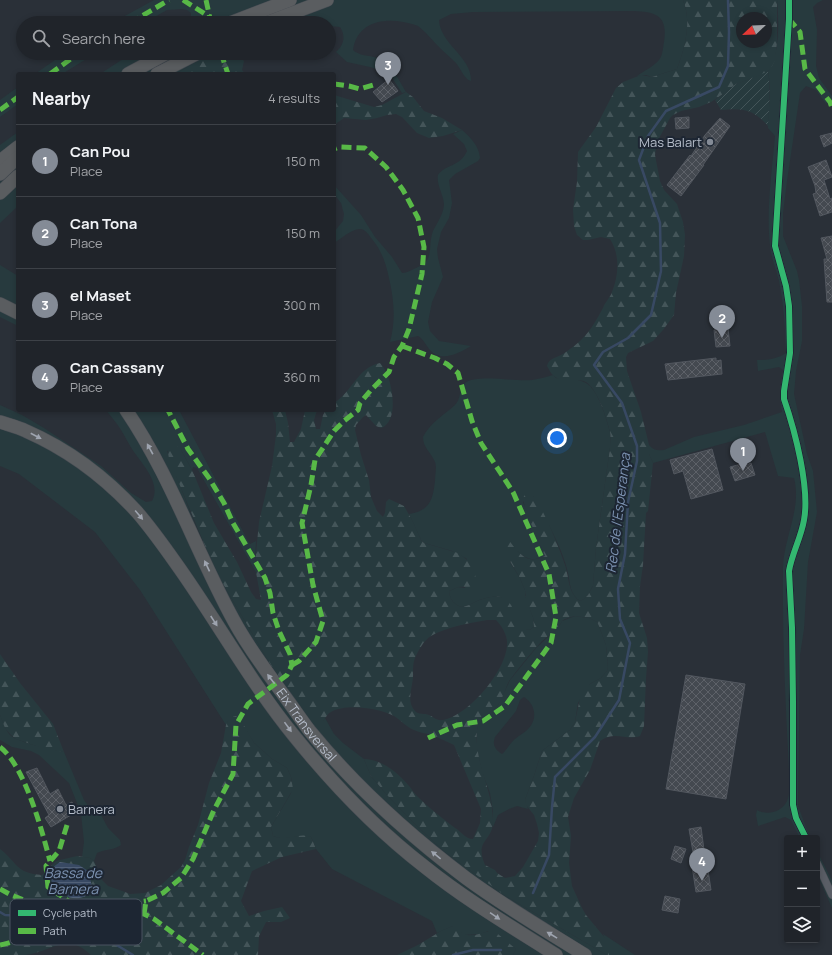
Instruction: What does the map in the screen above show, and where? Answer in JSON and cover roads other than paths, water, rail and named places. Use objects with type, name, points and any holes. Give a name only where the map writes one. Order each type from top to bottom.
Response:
[{"type":"highway","points":[[248,16],[290,0]]},
{"type":"highway","points":[[285,16],[327,0]]},
{"type":"highway","points":[[132,72],[154,60]]},
{"type":"highway","points":[[161,72],[184,60]]},
{"type":"highway","points":[[0,161],[16,149]]},
{"type":"highway","points":[[0,174],[16,159]]},
{"type":"highway","points":[[0,193],[16,178]]},
{"type":"highway","points":[[0,304],[16,312]]},
{"type":"highway","name":"Eix Transversal","points":[[127,412],[140,430],[160,467],[235,623],[267,673],[309,730],[350,776],[392,817],[437,856],[467,879],[528,920],[585,955]]},
{"type":"highway","points":[[0,422],[26,431],[57,447],[96,474],[137,512],[188,580],[252,679],[294,736],[338,787],[381,829],[425,867],[462,894],[556,955]]},
{"type":"street","points":[[789,0],[775,246],[786,286],[789,306],[790,353],[784,399],[798,449],[803,476],[805,504],[804,522],[791,562],[789,579],[793,679],[793,805],[796,818],[804,835]]},
{"type":"street","points":[[820,869],[832,895]]},
{"type":"water","name":"Bassa de Barnera","points":[[60,862],[79,865],[88,871],[93,890],[83,897],[72,898],[57,890],[52,883],[49,870]]},
{"type":"waterway","name":"Rec de l'Esperança","points":[[533,893],[549,855],[555,777],[595,737],[619,700],[630,643],[620,619],[618,589],[625,554],[628,502],[637,461],[637,446],[622,403],[594,365],[603,352],[628,338],[651,315],[661,271],[660,223],[639,160],[648,136],[666,111],[719,87],[728,66],[728,0]]},
{"type":"waterway","points":[[0,912],[5,915],[10,915]]},
{"type":"waterway","points":[[117,945],[133,955]]},
{"type":"waterway","name":"Rec de l'Esperança","points":[[453,955],[473,950],[501,950]]},
{"type":"place","name":"el Maset","points":[[388,85]]},
{"type":"place","name":"Mas Balart","points":[[710,142]]},
{"type":"place","name":"Can Tona","points":[[722,338]]},
{"type":"place","name":"Can Pou","points":[[743,471]]},
{"type":"place","name":"Barnera","points":[[60,809]]},
{"type":"place","name":"Can Cassany","points":[[702,881]]}]
